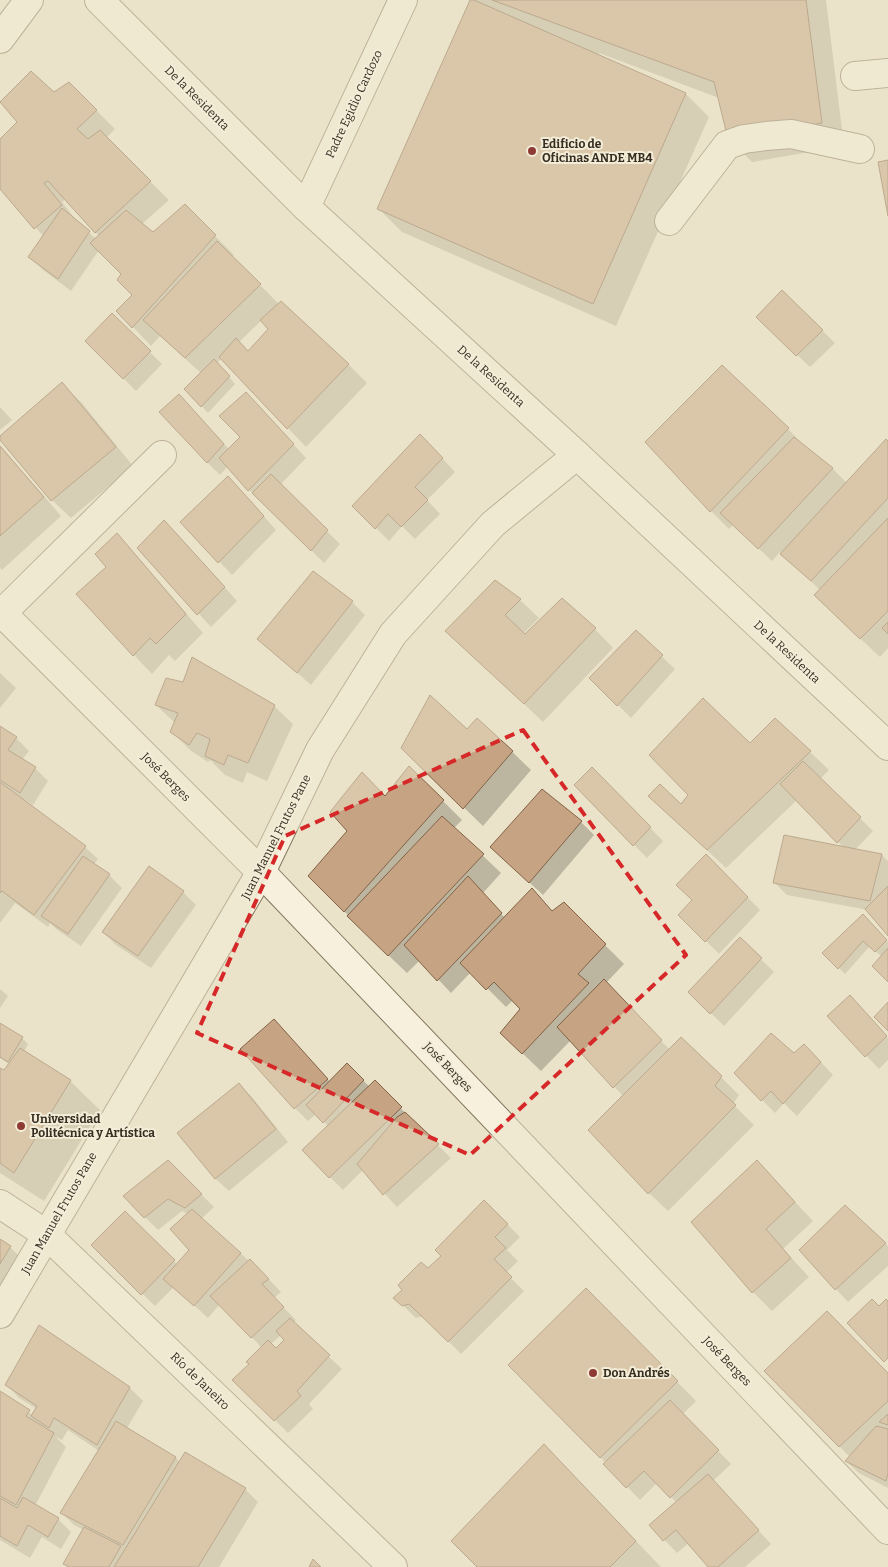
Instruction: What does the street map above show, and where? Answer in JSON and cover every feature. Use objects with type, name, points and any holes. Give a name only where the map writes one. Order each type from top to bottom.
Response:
[{"type":"street","points":[[0,39],[29,0]]},
{"type":"street","name":"De la Residenta","points":[[99,0],[306,207],[577,455],[888,746]]},
{"type":"street","name":"Padre Egidio Cardozo","points":[[306,207],[402,0]]},
{"type":"street","points":[[855,76],[888,73]]},
{"type":"street","points":[[669,221],[727,145],[744,139],[791,134],[860,149]]},
{"type":"street","points":[[1,613],[162,455]]},
{"type":"street","name":"Juan Manuel Frutos Pane","points":[[0,1314],[261,872],[320,750],[394,634],[492,524],[577,455]]},
{"type":"street","name":"José Berges","points":[[1,613],[261,872],[888,1530]]},
{"type":"street","name":"Río de Janeiro","points":[[0,1204],[46,1234],[394,1567]]},
{"type":"highlighted area","points":[[523,730],[686,955],[470,1155],[197,1033],[285,836]]},
{"type":"building","name":"Edificio de Oficinas ANDE MB4","points":[[470,0],[474,0],[686,93],[593,304],[377,209]]},
{"type":"building","points":[[492,0],[806,0],[822,123],[728,139],[714,82]]},
{"type":"building","points":[[31,71],[54,92],[69,82],[97,110],[77,129],[88,139],[100,130],[151,181],[95,233],[48,181],[44,183],[62,205],[34,229],[0,189],[0,139],[17,122],[0,102]]},
{"type":"building","points":[[888,160],[888,216],[878,162]]},
{"type":"building","points":[[185,204],[216,235],[132,328],[116,311],[132,295],[117,280],[121,274],[90,243],[126,210],[153,232]]},
{"type":"building","points":[[62,208],[90,231],[58,279],[28,257]]},
{"type":"building","points":[[217,241],[261,284],[185,358],[143,320]]},
{"type":"building","points":[[782,290],[823,330],[796,356],[756,317]]},
{"type":"building","points":[[281,301],[349,364],[287,429],[219,357],[236,338],[248,351],[268,329],[260,320]]},
{"type":"building","points":[[112,313],[151,351],[123,379],[85,341]]},
{"type":"building","points":[[214,359],[230,376],[201,407],[184,389]]},
{"type":"building","points":[[722,365],[789,428],[710,512],[645,442]]},
{"type":"building","points":[[62,382],[116,447],[51,501],[0,440],[0,436]]},
{"type":"building","points":[[246,392],[294,444],[248,491],[219,458],[240,437],[219,416]]},
{"type":"building","points":[[179,394],[224,444],[207,463],[159,412]]},
{"type":"building","points":[[420,434],[443,458],[415,487],[428,500],[401,527],[388,514],[375,529],[352,506]]},
{"type":"building","points":[[794,437],[833,468],[758,549],[720,513]]},
{"type":"building","points":[[886,439],[888,441],[888,498],[811,581],[780,554]]},
{"type":"building","points":[[0,446],[44,497],[0,536]]},
{"type":"building","points":[[271,474],[328,530],[311,551],[252,493]]},
{"type":"building","points":[[228,476],[264,516],[218,563],[180,522]]},
{"type":"building","points":[[888,518],[888,611],[860,639],[814,595]]},
{"type":"building","points":[[164,520],[225,587],[197,615],[137,548]]},
{"type":"building","points":[[117,533],[186,614],[156,644],[150,638],[133,656],[76,594],[106,567],[95,554]]},
{"type":"building","points":[[313,571],[353,601],[297,673],[257,639]]},
{"type":"building","points":[[495,580],[521,599],[505,615],[525,634],[562,598],[596,628],[524,704],[445,631]]},
{"type":"building","points":[[888,622],[888,634],[882,628]]},
{"type":"building","points":[[636,630],[663,655],[617,706],[589,678]]},
{"type":"building","points":[[192,657],[275,705],[248,763],[228,755],[224,765],[205,756],[210,739],[197,733],[189,745],[170,732],[178,713],[155,705],[166,678],[183,682]]},
{"type":"building","points":[[430,695],[467,729],[477,718],[513,751],[463,809],[401,748]]},
{"type":"building","points":[[703,698],[750,743],[775,718],[811,751],[707,850],[648,796],[660,784],[681,804],[688,795],[649,755]]},
{"type":"building","points":[[0,726],[17,737],[8,750],[36,767],[20,793],[0,780]]},
{"type":"building","points":[[803,761],[861,817],[837,843],[780,784]]},
{"type":"building","points":[[409,766],[444,800],[344,912],[308,876],[347,831],[330,812],[362,772],[385,796]]},
{"type":"building","points":[[592,767],[651,827],[633,846],[574,785]]},
{"type":"building","points":[[0,782],[86,846],[34,915],[2,891],[0,893]]},
{"type":"building","points":[[542,789],[582,821],[529,883],[490,847]]},
{"type":"building","points":[[442,816],[484,854],[388,956],[347,916]]},
{"type":"building","points":[[784,835],[882,854],[870,901],[773,883]]},
{"type":"building","points":[[706,854],[748,897],[705,942],[678,915],[692,900],[676,885]]},
{"type":"building","points":[[83,856],[110,874],[68,934],[41,916]]},
{"type":"building","points":[[149,866],[184,891],[138,956],[102,932]]},
{"type":"building","points":[[468,876],[502,913],[437,981],[404,945]]},
{"type":"building","points":[[888,886],[888,936],[865,909]]},
{"type":"building","points":[[532,888],[552,911],[564,902],[606,944],[578,974],[589,983],[522,1054],[500,1033],[520,1009],[494,982],[486,990],[460,963]]},
{"type":"building","points":[[863,914],[887,940],[875,952],[863,941],[838,969],[822,953]]},
{"type":"building","points":[[740,937],[762,958],[710,1014],[688,992]]},
{"type":"building","points":[[888,948],[888,982],[872,966]]},
{"type":"building","points":[[604,979],[662,1040],[613,1088],[557,1027]]},
{"type":"building","points":[[850,995],[887,1036],[865,1057],[827,1016]]},
{"type":"building","points":[[888,1002],[888,1031],[874,1017]]},
{"type":"building","points":[[274,1019],[328,1079],[294,1109],[240,1049]]},
{"type":"building","points":[[0,1023],[23,1037],[8,1062],[0,1057]]},
{"type":"building","points":[[771,1033],[794,1053],[804,1044],[821,1062],[783,1104],[771,1091],[761,1101],[734,1073]]},
{"type":"building","points":[[681,1037],[722,1076],[715,1086],[736,1105],[648,1194],[588,1130]]},
{"type":"building","name":"Universidad Politécnica y Artística","points":[[20,1048],[71,1080],[14,1173],[0,1163],[0,1068],[4,1070]]},
{"type":"building","points":[[347,1063],[364,1080],[323,1123],[306,1105]]},
{"type":"building","points":[[375,1080],[402,1107],[329,1178],[302,1150]]},
{"type":"building","points":[[239,1083],[276,1129],[215,1179],[177,1133]]},
{"type":"building","points":[[405,1112],[439,1144],[383,1195],[357,1164],[397,1117]]},
{"type":"building","points":[[168,1160],[202,1194],[185,1208],[168,1199],[144,1218],[123,1196]]},
{"type":"building","points":[[757,1160],[795,1202],[766,1229],[791,1258],[752,1293],[691,1222]]},
{"type":"building","points":[[484,1200],[508,1224],[495,1237],[506,1248],[494,1259],[512,1277],[448,1342],[409,1304],[402,1306],[393,1298],[402,1290],[398,1285],[421,1262],[428,1268],[441,1256],[435,1250]]},
{"type":"building","points":[[845,1205],[886,1243],[835,1290],[799,1250]]},
{"type":"building","points":[[192,1209],[241,1253],[194,1306],[163,1279],[189,1250],[170,1229]]},
{"type":"building","points":[[125,1211],[175,1260],[141,1295],[91,1245]]},
{"type":"building","points":[[0,1239],[11,1246],[0,1264]]},
{"type":"building","points":[[250,1259],[269,1279],[262,1284],[284,1307],[251,1338],[210,1296]]},
{"type":"building","name":"Don Andrés","points":[[586,1288],[678,1381],[600,1458],[508,1365]]},
{"type":"building","points":[[872,1299],[879,1306],[886,1299],[888,1301],[888,1358],[884,1362],[847,1323]]},
{"type":"building","points":[[827,1311],[888,1373],[888,1401],[839,1447],[764,1371]]},
{"type":"building","points":[[290,1318],[330,1355],[297,1391],[301,1396],[274,1421],[232,1380],[249,1364],[246,1362],[268,1340],[276,1348],[284,1340],[276,1331]]},
{"type":"building","points":[[39,1325],[130,1387],[97,1445],[54,1418],[49,1428],[31,1416],[37,1406],[5,1385]]},
{"type":"building","points":[[0,1391],[30,1410],[26,1416],[54,1433],[16,1505],[0,1496]]},
{"type":"building","points":[[670,1400],[719,1450],[670,1498],[644,1471],[626,1488],[603,1464]]},
{"type":"building","points":[[888,1414],[888,1425],[879,1422]]},
{"type":"building","points":[[116,1421],[176,1457],[123,1545],[60,1513]]},
{"type":"building","points":[[876,1426],[888,1429],[888,1474],[886,1481],[845,1461]]},
{"type":"building","points":[[544,1444],[636,1541],[610,1567],[477,1567],[451,1541]]},
{"type":"building","points":[[185,1452],[246,1488],[198,1567],[114,1567]]},
{"type":"building","points":[[708,1474],[759,1530],[718,1567],[708,1567],[676,1530],[663,1541],[649,1525]]},
{"type":"building","points":[[23,1497],[59,1518],[48,1537],[28,1525],[17,1546],[0,1536],[0,1498],[17,1508]]},
{"type":"building","points":[[84,1527],[121,1546],[109,1567],[69,1567],[63,1564]]},
{"type":"building","points":[[313,1559],[321,1567],[309,1567]]},
{"type":"place","name":"Edificio de Oficinas ANDE MB4","points":[[532,151]]},
{"type":"place","name":"Universidad Politécnica y Artística","points":[[21,1126]]},
{"type":"place","name":"Don Andrés","points":[[593,1373]]}]
